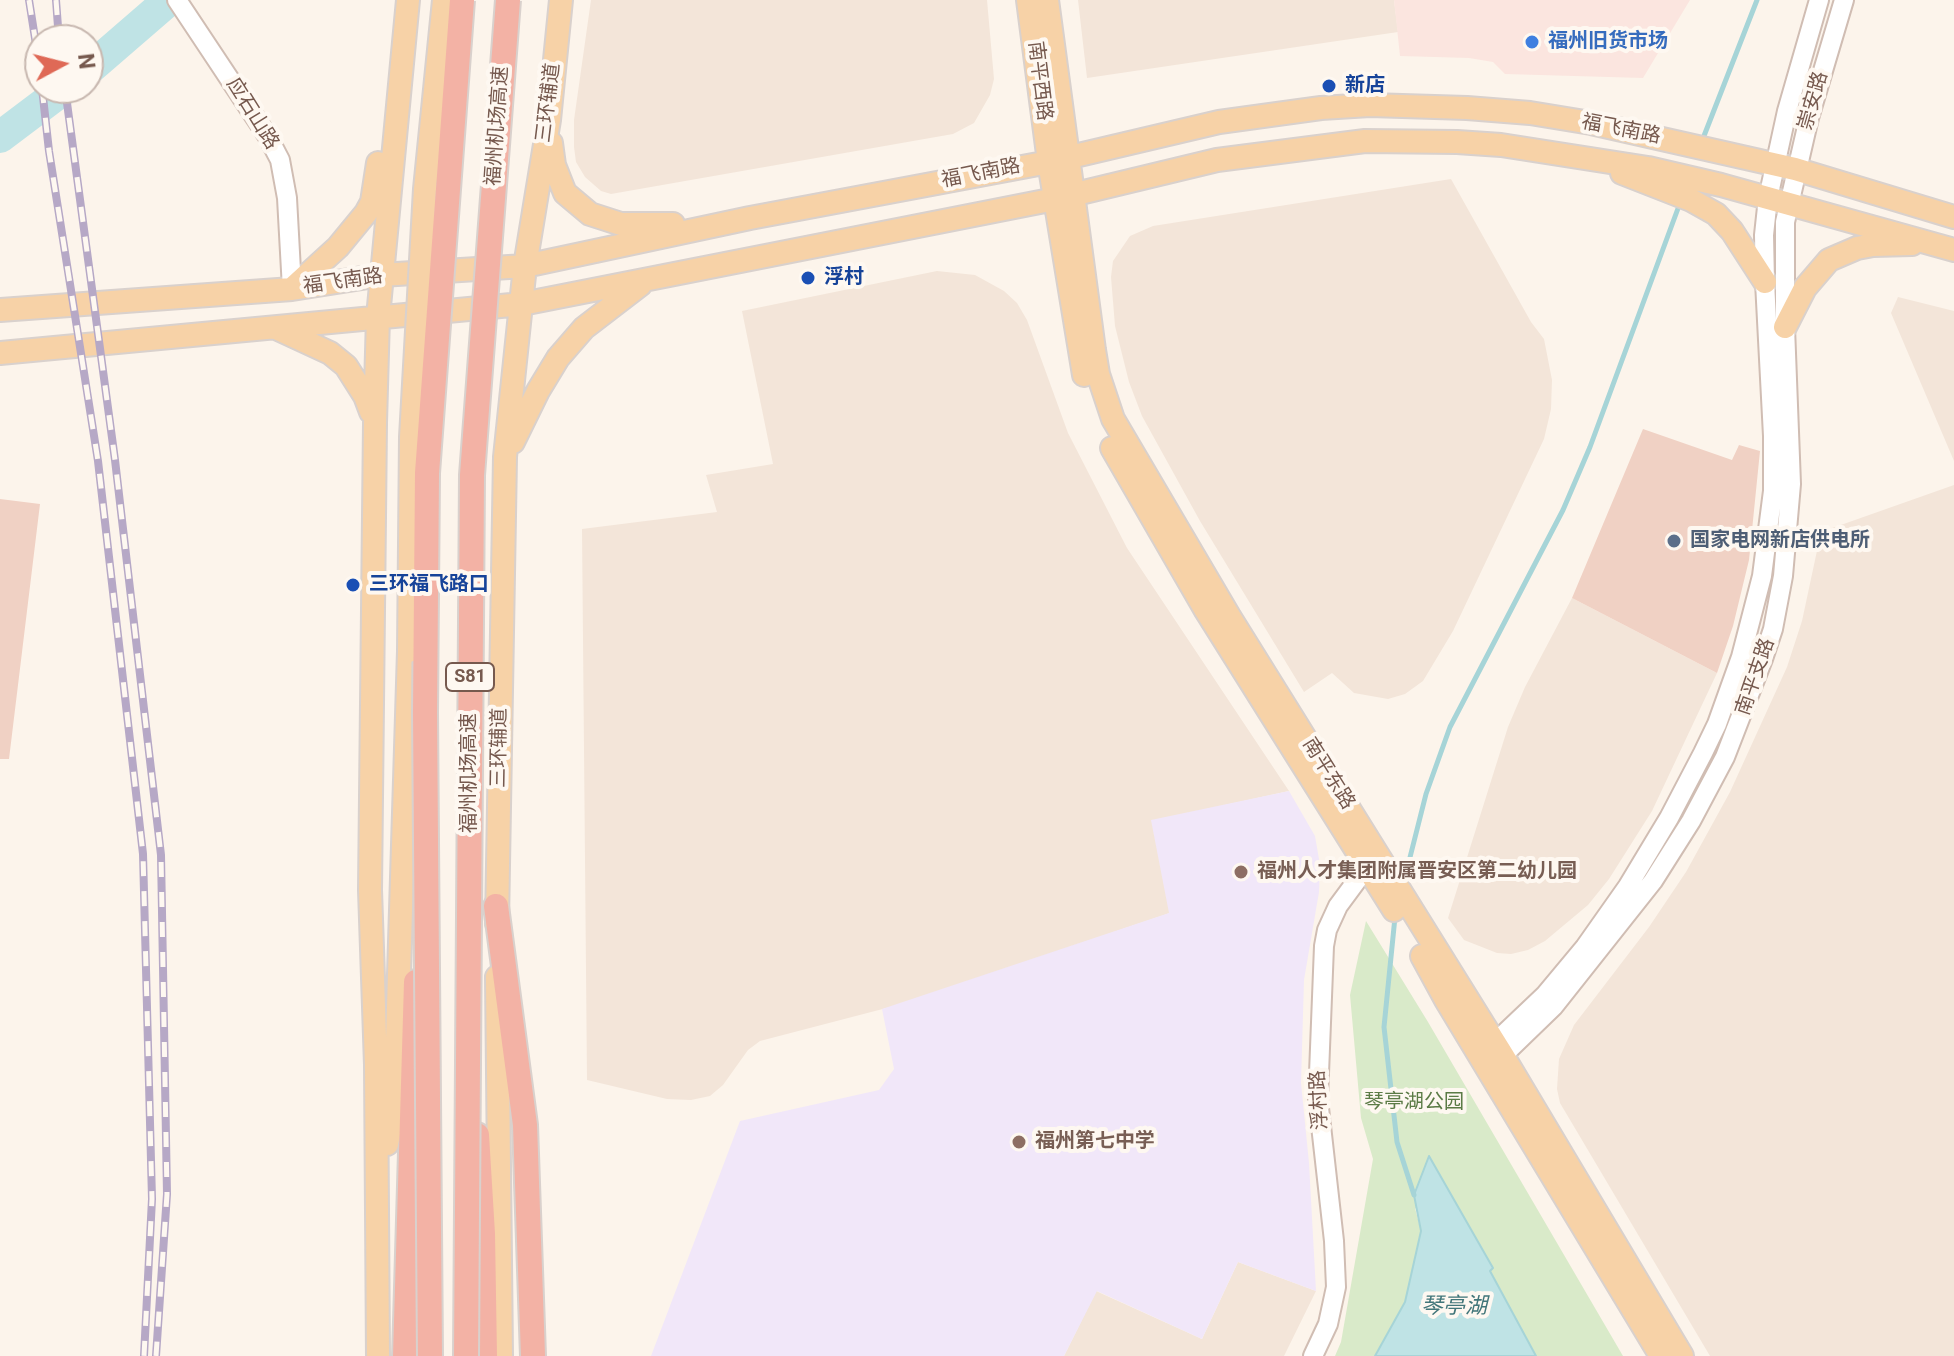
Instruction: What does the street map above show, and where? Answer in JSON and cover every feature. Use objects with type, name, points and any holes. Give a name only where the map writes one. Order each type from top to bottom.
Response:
[{"type":"highway","name":"S81","points":[[430,1356],[425,712],[427,473],[462,0]]},
{"type":"highway","name":"福州机场高速","points":[[466,1356],[472,475],[508,0]]},
{"type":"highway","points":[[405,1356],[425,712]]},
{"type":"highway","points":[[496,906],[525,1125],[533,1356]]},
{"type":"highway","points":[[468,977],[483,1234],[485,1356]]},
{"type":"main road","points":[[378,1356],[376,1065],[370,890],[375,423],[378,317],[405,0]]},
{"type":"main road","points":[[292,289],[348,237],[372,202],[390,47],[405,0]]},
{"type":"main road","points":[[378,1190],[395,1104],[409,651],[412,422],[425,189],[444,0]]},
{"type":"main road","name":"三环辅道","points":[[501,1356],[496,906],[505,457],[525,266],[549,120],[561,0]]},
{"type":"main road","name":"南平西路","points":[[1028,0],[1058,159]]},
{"type":"main road","name":"南平西路","points":[[1047,0],[1058,159]]},
{"type":"main road","name":"福飞南路","points":[[0,310],[292,289],[381,275],[525,266],[750,218],[1058,159],[1252,116],[1370,105],[1530,113],[1657,136],[1784,167],[1954,217]]},
{"type":"main road","points":[[549,120],[554,165],[565,193],[590,214],[621,224],[665,225],[750,218]]},
{"type":"main road","name":"福飞南路","points":[[0,353],[522,304],[1064,196],[1217,160],[1365,141],[1457,142],[1585,157],[1645,174],[1721,185],[1944,247]]},
{"type":"main road","name":"南平东路","points":[[1058,159],[1078,353],[1104,434],[1198,596],[1375,861],[1491,1056],[1682,1356]]},
{"type":"main road","points":[[1645,174],[1716,214],[1732,231],[1765,282]]},
{"type":"main road","points":[[1785,327],[1805,288],[1829,260],[1873,245],[1944,247]]},
{"type":"main road","points":[[505,457],[558,358],[584,328],[647,279]]},
{"type":"main road","points":[[274,327],[330,353],[346,366],[365,396],[375,423]]},
{"type":"main road","name":"南平东路","points":[[1375,861],[1380,888],[1424,945]]},
{"type":"main road","name":"南平东路","points":[[1491,1056],[1661,1356]]},
{"type":"street","name":"崇安路","points":[[1778,200],[1819,0]]},
{"type":"street","name":"崇安路","points":[[1784,167],[1844,0]]},
{"type":"street","name":"应石山路","points":[[182,7],[280,160],[287,198],[292,289]]},
{"type":"street","name":"南平支路","points":[[1491,1056],[1585,947],[1628,886],[1689,781],[1717,724],[1734,679],[1756,605],[1771,521],[1773,436],[1764,235],[1778,200]]},
{"type":"street","name":"南平支路","points":[[1491,1056],[1554,1006],[1645,892],[1709,788],[1751,695],[1773,629],[1788,529],[1791,460],[1784,244],[1778,200]]},
{"type":"street","name":"浮村路","points":[[1313,1356],[1328,1324],[1336,1287],[1318,1099],[1324,946],[1327,930],[1338,906],[1375,861]]},
{"type":"shaded area","points":[[591,0],[987,0],[994,79],[990,95],[974,123],[953,134],[611,194],[601,191],[585,177],[576,162],[574,147],[574,120]]},
{"type":"shaded area","points":[[1078,0],[1394,0],[1398,32],[1087,78]]},
{"type":"shaded area","name":"福州旧货市场","points":[[1394,0],[1690,0],[1643,78],[1505,74],[1493,62],[1469,58],[1400,56]]},
{"type":"shaded area","points":[[1451,179],[1531,322],[1544,339],[1552,380],[1551,409],[1544,439],[1453,631],[1423,681],[1405,694],[1388,699],[1354,693],[1332,673],[1304,692],[1200,521],[1142,416],[1129,382],[1115,326],[1111,277],[1113,261],[1130,236],[1153,226]]},
{"type":"shaded area","points":[[937,271],[975,275],[1004,291],[1017,303],[1027,320],[1068,433],[1127,548],[1289,791],[1152,821],[1170,913],[898,1005],[760,1041],[748,1050],[723,1085],[710,1096],[691,1100],[667,1099],[587,1080],[582,529],[717,512],[706,475],[773,464],[742,311]]},
{"type":"shaded area","points":[[1898,297],[1954,311],[1954,461],[1891,313]]},
{"type":"shaded area","points":[[1954,485],[1954,1356],[1710,1356],[1560,1103],[1557,1089],[1559,1059],[1574,1025],[1649,927],[1686,872],[1730,792],[1787,667],[1802,621],[1821,532]]},
{"type":"shaded area","points":[[1572,598],[1717,673],[1652,811],[1609,879],[1588,905],[1545,941],[1528,950],[1497,953],[1464,940],[1448,918],[1508,727],[1525,687]]},
{"type":"shaded area","name":"福州第七中学","points":[[1289,791],[1315,836],[1320,865],[1319,892],[1304,980],[1301,1083],[1316,1291],[1238,1262],[1202,1339],[1097,1291],[1064,1356],[651,1356],[740,1121],[879,1090],[894,1069],[882,1009],[1169,913],[1151,820]]},
{"type":"shaded area","points":[[1238,1262],[1316,1291],[1284,1356],[1064,1356],[1096,1291],[1202,1339]]},
{"type":"green space","name":"琴亭湖公园","points":[[1366,921],[1623,1356],[1536,1356],[1490,1271],[1415,1208],[1421,1231],[1405,1302],[1375,1356],[1335,1356],[1341,1342],[1373,1159],[1361,1118],[1350,995]]},
{"type":"water","name":"琴亭湖","points":[[1429,1156],[1493,1268],[1490,1271],[1536,1356],[1375,1356],[1405,1302],[1421,1231],[1414,1195]]},
{"type":"building","name":"国家电网新店供电所","points":[[1643,429],[1732,460],[1739,445],[1760,451],[1749,560],[1733,626],[1717,673],[1572,598]]},
{"type":"building","points":[[0,499],[40,504],[9,759],[0,759]]},
{"type":"waterway","points":[[104,56],[169,0]]},
{"type":"waterway","points":[[1702,141],[1757,0]]},
{"type":"waterway","points":[[0,137],[44,104]]},
{"type":"waterway","points":[[1404,881],[1426,794],[1450,727],[1563,510],[1590,447],[1680,203]]},
{"type":"waterway","points":[[1395,917],[1384,1027],[1397,1142],[1414,1195]]},
{"type":"railway","points":[[29,0],[33,24]]},
{"type":"railway","points":[[56,0],[58,24]]},
{"type":"railway","points":[[44,104],[98,461],[143,854],[152,1199],[144,1356]]},
{"type":"railway","points":[[67,104],[115,460],[161,855],[167,1194],[156,1356]]},
{"type":"place","name":"福州旧货市场","points":[[1532,42]]},
{"type":"place","name":"新店","points":[[1329,86]]},
{"type":"place","name":"浮村","points":[[808,278]]},
{"type":"place","name":"国家电网新店供电所","points":[[1674,541]]},
{"type":"place","name":"三环福飞路口","points":[[353,585]]},
{"type":"place","name":"福州人才集团附属晋安区第二幼儿园","points":[[1241,872]]},
{"type":"place","name":"福州第七中学","points":[[1019,1142]]}]
